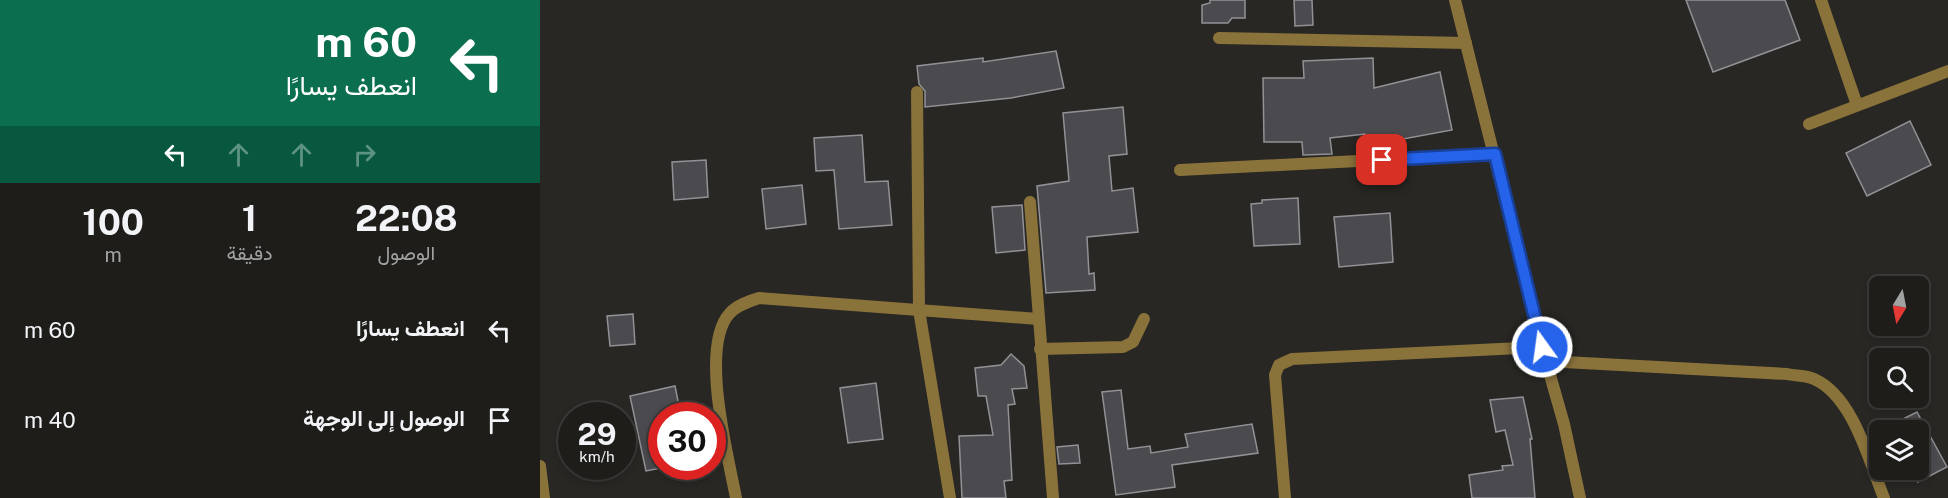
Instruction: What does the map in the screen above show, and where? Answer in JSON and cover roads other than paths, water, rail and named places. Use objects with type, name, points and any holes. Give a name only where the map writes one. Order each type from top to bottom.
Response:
[{"type":"street","points":[[1455,0],[1542,347],[1564,424],[1580,498]]},
{"type":"street","points":[[1821,0],[1857,105]]},
{"type":"street","points":[[1219,38],[1466,43]]},
{"type":"street","points":[[1809,124],[1948,71]]},
{"type":"street","points":[[916,92],[919,310],[950,498]]},
{"type":"street","points":[[1180,170],[1495,154]]},
{"type":"street","points":[[1030,202],[1053,498]]},
{"type":"street","points":[[736,498],[715,376],[717,341],[730,313],[749,301],[759,298],[1038,319]]},
{"type":"street","points":[[1040,349],[1123,347],[1133,342],[1144,319]]},
{"type":"street","points":[[1285,498],[1275,375],[1279,365],[1292,359],[1542,347]]},
{"type":"street","points":[[1546,362],[1813,378],[1828,387],[1844,405],[1854,423],[1884,498]]},
{"type":"street","points":[[540,466],[544,498]]}]
